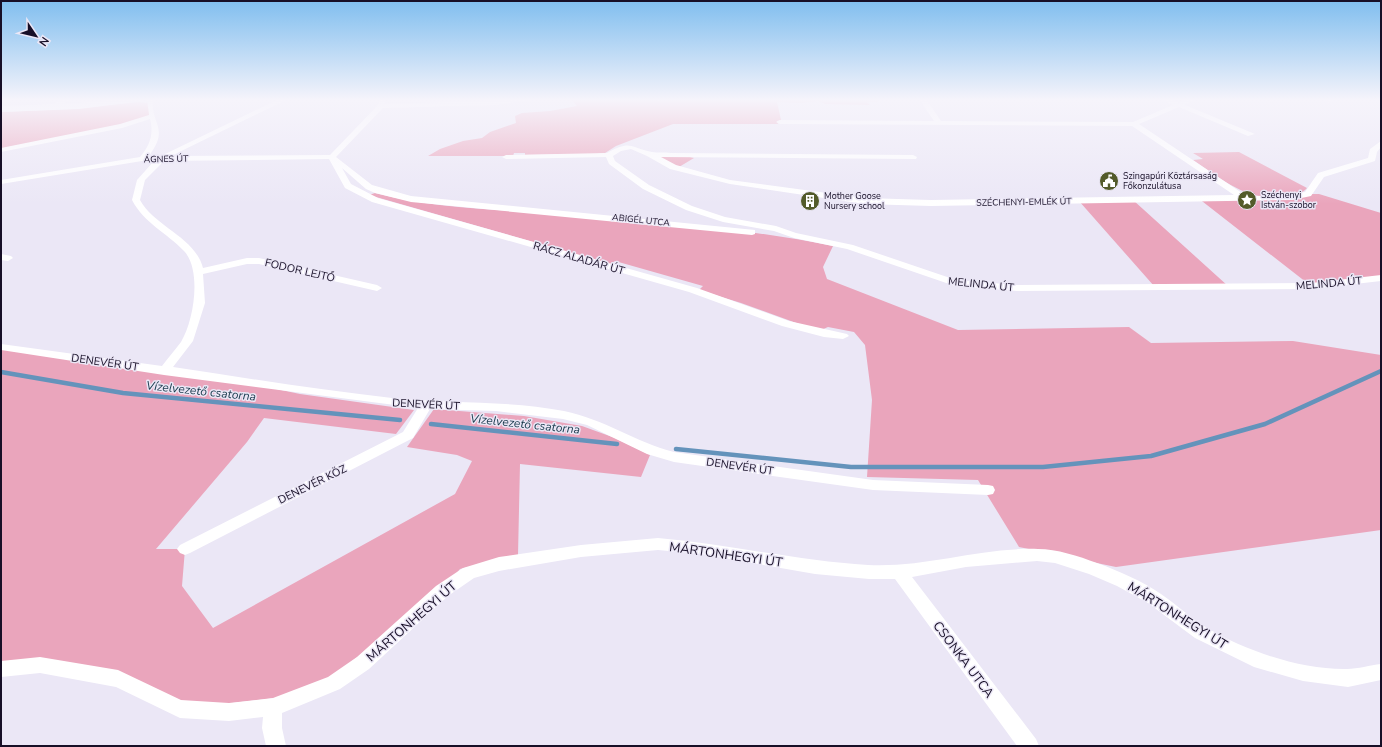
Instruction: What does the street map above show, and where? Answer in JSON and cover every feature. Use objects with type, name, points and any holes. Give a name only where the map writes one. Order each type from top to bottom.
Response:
[{"type":"street","points":[[1,150],[37,141],[77,134]]},
{"type":"street","points":[[142,159],[149,151],[156,137],[155,134]]},
{"type":"street","points":[[164,371],[187,341],[200,303],[198,266],[189,250],[152,220],[141,209],[136,200],[141,180],[163,158],[213,134]]},
{"type":"street","points":[[332,157],[353,134]]},
{"type":"street","points":[[1149,134],[1243,197]]},
{"type":"street","name":"SZÉCHENYI-EMLÉK ÚT","points":[[650,154],[673,167],[713,178],[748,185],[864,201],[931,203],[1243,197],[1286,198],[1308,194],[1321,175],[1368,162],[1372,159],[1373,151],[1381,144]]},
{"type":"street","points":[[506,157],[609,155],[615,151],[627,147],[638,148],[650,154],[671,155],[913,157]]},
{"type":"street","name":"MELINDA ÚT","points":[[609,155],[612,162],[633,178],[676,203],[717,217],[776,229],[794,235],[850,247],[949,282],[978,286],[1017,288],[1311,286],[1381,278]]},
{"type":"street","name":"ÁGNES ÚT","points":[[1,182],[142,159],[332,157]]},
{"type":"street","name":"ABIGÉL UTCA","points":[[332,157],[361,181],[378,191],[411,199],[487,208],[594,215],[788,237],[794,235]]},
{"type":"street","name":"RÁCZ ALADÁR ÚT","points":[[332,157],[348,186],[375,200],[693,290],[736,304],[800,329],[843,336]]},
{"type":"street","name":"FODOR LEJTŐ","points":[[198,272],[247,261],[259,261],[377,288]]},
{"type":"street","name":"DENEVÉR ÚT","points":[[1,347],[391,402],[426,405],[496,407],[563,415],[591,422],[652,451],[669,456],[873,485],[988,490]]},
{"type":"street","name":"DENEVÉR KÖZ","points":[[185,549],[408,436],[426,405]]},
{"type":"street","name":"MÁRTONHEGYI ÚT","points":[[1,669],[40,665],[118,678],[180,709],[229,712],[273,707],[310,694],[334,683],[363,663],[442,591],[469,573],[499,564],[581,551],[658,544],[701,548],[815,567],[899,572],[966,561],[1037,555],[1055,557],[1093,568],[1124,581],[1154,598],[1201,633],[1254,660],[1303,673],[1348,678],[1381,672]]},
{"type":"street","name":"CSONKA UTCA","points":[[899,572],[1029,746]]},
{"type":"street","points":[[273,707],[272,728],[276,746]]},
{"type":"shaded area","points":[[1,134],[77,134],[1,149]]},
{"type":"shaded area","points":[[488,134],[647,134],[616,146],[605,153],[596,154],[525,155],[525,153],[514,153],[513,156],[428,156],[440,149],[463,141],[482,138]]},
{"type":"shaded area","points":[[1239,152],[1307,188],[1301,193],[1288,196],[1274,198],[1261,197],[1226,182],[1193,160],[1203,159],[1193,153]]},
{"type":"shaded area","points":[[660,156],[694,158],[679,167],[662,160]]},
{"type":"shaded area","points":[[375,193],[442,205],[627,219],[696,226],[765,234],[833,246],[823,267],[827,279],[958,330],[1129,327],[1151,343],[1293,341],[1381,355],[1381,530],[1116,567],[1019,547],[978,480],[867,477],[872,400],[865,345],[854,332],[828,327],[821,330],[810,328],[741,303],[699,290],[703,286],[615,261],[610,264],[369,195]]},
{"type":"shaded area","points":[[1319,194],[1381,213],[1381,278],[1311,286],[1198,198],[1258,199]]},
{"type":"shaded area","points":[[1133,200],[1228,286],[1154,286],[1079,201]]},
{"type":"shaded area","points":[[1,347],[248,383],[300,394],[414,410],[396,434],[264,418],[247,442],[156,549],[185,549],[182,586],[213,628],[455,494],[472,461],[457,455],[407,447],[434,409],[524,416],[582,426],[615,438],[650,455],[641,477],[520,464],[518,555],[460,569],[442,591],[310,694],[180,709],[118,679],[1,669]]},
{"type":"waterway","points":[[676,449],[851,467],[1043,467],[1151,456],[1265,424],[1381,371]]},
{"type":"waterway","name":"Vízelvezető csatorna","points":[[1,372],[123,393],[400,420]]},
{"type":"waterway","name":"Vízelvezető csatorna","points":[[431,424],[617,444]]},
{"type":"place","name":"Szingapúri Köztársaság Főkonzulátusa","points":[[1109,181]]},
{"type":"place","name":"Széchenyi István-szobor","points":[[1247,200]]},
{"type":"place","name":"Mother Goose Nursery school","points":[[810,201]]}]
